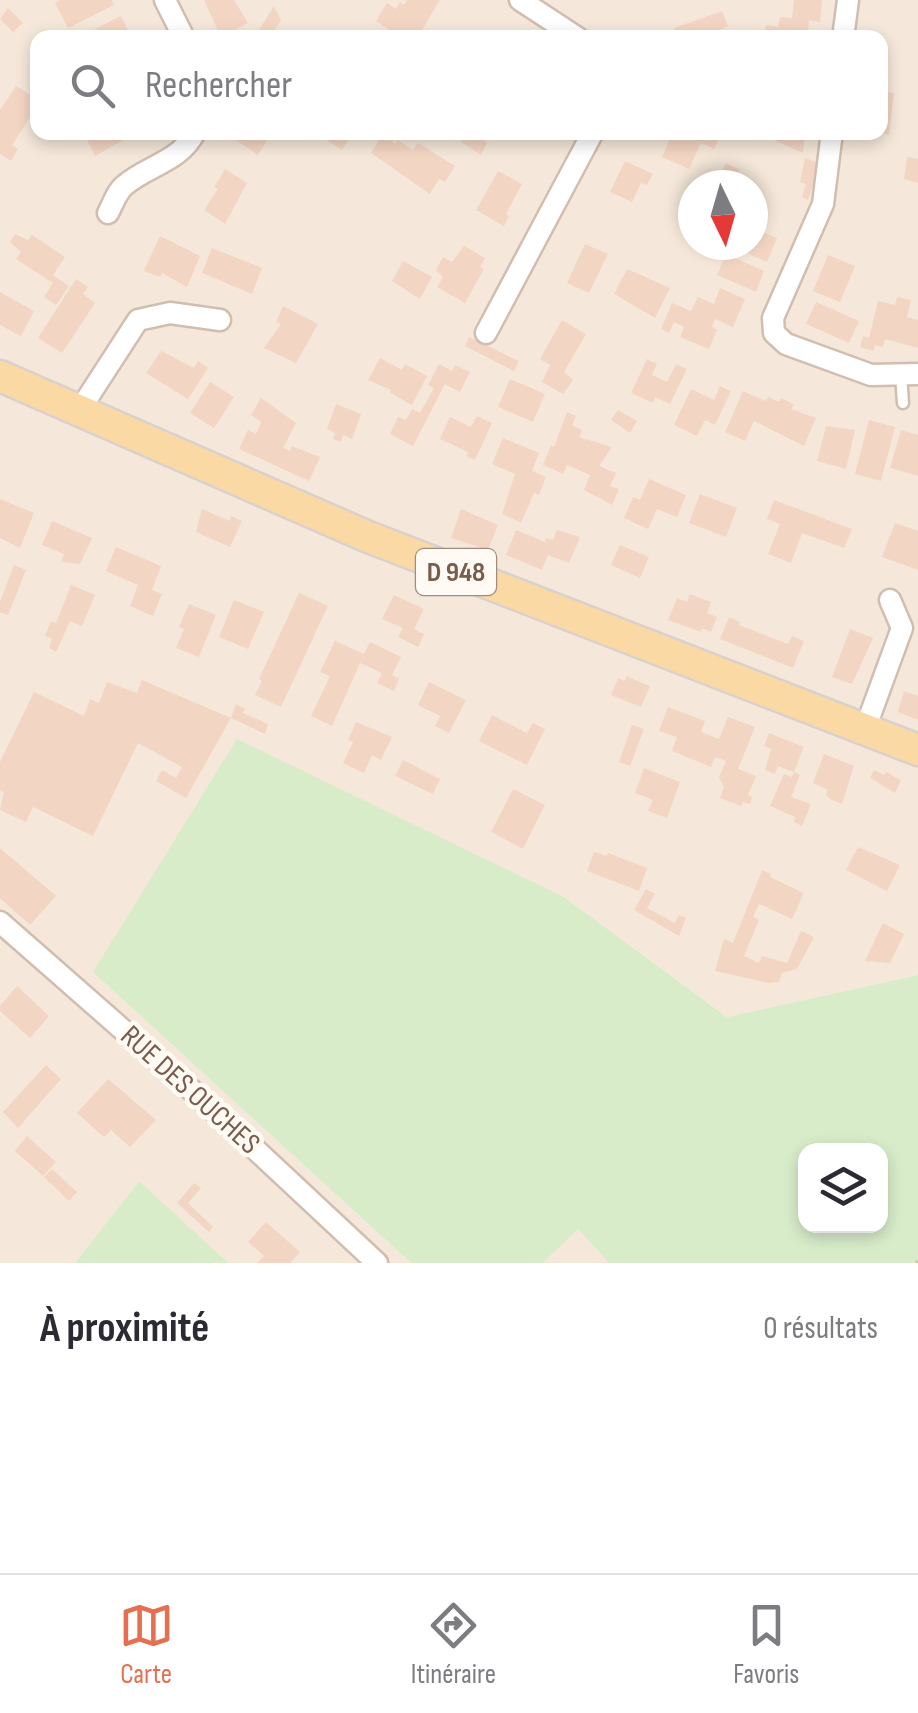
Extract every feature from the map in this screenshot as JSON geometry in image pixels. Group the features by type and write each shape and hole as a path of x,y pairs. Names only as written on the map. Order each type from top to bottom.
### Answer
{"main road":[{"name":"D 948","path":"0,376 366,536 918,750"}],"street":[{"path":"165,0 180,30"},
{"path":"520,0 566,30"},
{"path":"845,30 848,0"},
{"path":"108,212 123,186 168,161 191,140"},
{"path":"486,333 589,140"},
{"path":"831,140 822,204 773,318 774,333 786,344 871,376 909,374"},
{"path":"79,411 138,320 170,313 220,320"},
{"path":"865,730 902,628 890,600"},
{"name":"RUE DES OUCHES","path":"0,922 196,1094 377,1263"}],"lane":[{"path":"903,403 909,374"}],"shaded area":[{"path":"0,0 918,0 918,975 727,1017 564,897 94,972 411,1263 222,1263 139,1181 75,1263 0,1263"},
{"path":"578,1229 609,1263 543,1263"}],"green space":[{"path":"237,739 564,897 727,1017 918,975 918,1263 609,1263 578,1229 543,1263 411,1263 93,972"},
{"path":"139,1181 228,1263 75,1263"}],"building":[{"path":"112,0 114,5 68,28 55,3"},
{"path":"204,0 234,0 248,23 234,30 218,30"},
{"path":"407,0 440,0 422,30 390,30 376,21 387,3 396,9 400,2 404,5"},
{"path":"794,0 822,0 820,22 809,20 808,30 765,30 766,25 778,27 780,17 792,18"},
{"path":"274,6 281,20 275,30 259,30"},
{"path":"8,8 23,23 13,32 0,19"},
{"path":"722,11 728,26 719,30 674,28"},
{"path":"121,16 128,30 95,30"},
{"path":"16,86 30,95 30,117 12,145 18,149 11,161 0,154 0,110"},
{"path":"888,92 894,93 888,135"},
{"path":"87,140 124,140 95,156"},
{"path":"236,140 267,140 258,155"},
{"path":"326,140 348,140 342,150"},
{"path":"379,140 393,140 395,144 397,140 413,150 418,143 455,166 445,182 439,179 430,194 371,153"},
{"path":"482,140 487,143 481,155 461,142"},
{"path":"669,140 718,140 714,149 701,143 689,169 662,157"},
{"path":"804,140 803,153 776,141"},
{"path":"907,157 918,159 918,183 904,179"},
{"path":"805,158 820,163 808,200 802,197 806,184 800,182"},
{"path":"625,161 653,174 647,185 641,183 632,202 610,192"},
{"path":"225,169 247,183 225,224 204,210"},
{"path":"498,171 522,184 504,226 476,210"},
{"path":"15,234 28,240 32,235 65,257 53,275 69,286 56,305 44,297 53,283 16,259 21,252 10,242"},
{"path":"768,234 777,238 768,260"},
{"path":"160,236 200,256 187,287 162,273 160,277 144,271"},
{"path":"585,244 608,254 589,293 567,283"},
{"path":"464,246 485,258 480,267 484,269 465,303 437,287 443,277 436,270 443,257 452,262"},
{"path":"212,248 262,268 252,294 202,273"},
{"path":"828,255 855,266 840,302 813,291"},
{"path":"723,260 739,260 764,271 756,292 717,275"},
{"path":"403,261 432,277 420,299 392,281"},
{"path":"627,269 670,288 655,318 614,294"},
{"path":"76,279 88,287 83,294 95,303 62,353 38,338"},
{"path":"720,288 745,299 733,327 715,319 712,327 717,330 709,349 680,337 684,327 674,322 669,333 661,329 672,303 691,311 698,297 714,304"},
{"path":"0,292 34,311 21,336 0,325"},
{"path":"897,297 911,300 907,317 918,320 918,348 885,339 883,347 875,345 873,351 860,347 863,336 869,338 878,301 895,305"},
{"path":"816,302 859,321 849,343 806,324"},
{"path":"283,306 318,324 296,363 264,348 281,324 276,322"},
{"path":"562,320 586,334 564,372 573,380 563,394 542,382 550,365 540,359"},
{"path":"469,337 519,361 514,371 465,346"},
{"path":"161,351 194,368 198,361 208,368 188,399 146,373"},
{"path":"380,358 402,370 405,364 427,376 412,405 368,380"},
{"path":"647,359 657,364 652,375 667,382 676,364 687,369 670,404 655,397 653,403 631,393"},
{"path":"439,364 452,371 455,365 470,372 460,392 445,384 413,446 390,434 398,417 406,420 412,409 420,413 434,388 428,385"},
{"path":"510,379 545,394 533,422 498,407"},
{"path":"210,382 234,397 214,428 190,413"},
{"path":"720,386 731,391 715,425 705,420 697,436 674,425 691,389 714,400"},
{"path":"743,391 766,401 768,397 779,402 781,398 794,404 791,409 816,418 804,446 754,421 745,441 725,432"},
{"path":"261,398 296,423 283,448 290,451 292,446 320,457 309,481 239,449 248,430 256,434 261,422 251,415"},
{"path":"336,404 361,414 352,439 343,435 341,442 333,439 335,433 327,429"},
{"path":"618,410 637,421 630,433 611,420"},
{"path":"567,412 576,416 572,425 582,430 579,437 612,447 599,466 616,473 610,486 619,489 612,505 584,490 590,475 567,465 563,474 543,465"},
{"path":"477,416 492,423 475,460 466,456 468,452 440,439 450,417 471,427"},
{"path":"869,420 895,427 881,481 855,474"},
{"path":"826,426 855,430 846,469 817,461"},
{"path":"901,430 918,435 918,476 890,468"},
{"path":"503,438 539,453 532,471 546,477 521,523 502,514 515,474 492,464"},
{"path":"649,479 686,495 677,517 657,509 648,529 624,518 633,497 640,500"},
{"path":"700,494 737,508 726,537 689,523"},
{"path":"0,499 34,513 20,548 0,538"},
{"path":"774,500 852,529 844,548 802,533 791,563 768,554 780,524 767,519"},
{"path":"202,509 230,521 231,516 242,521 230,547 196,532"},
{"path":"461,509 498,525 488,550 451,538"},
{"path":"52,521 92,538 80,564 61,562 64,554 42,545"},
{"path":"895,523 918,531 918,570 882,557"},
{"path":"516,530 545,542 546,538 553,540 557,530 580,537 569,563 548,555 542,570 506,555"},
{"path":"620,545 649,557 640,578 611,565"},
{"path":"116,547 161,566 152,590 162,594 153,616 130,606 138,585 106,571"},
{"path":"14,565 26,570 8,615 0,612 0,602"},
{"path":"71,585 95,595 82,626 70,621 56,652 49,648 52,639 45,636 51,621 56,623"},
{"path":"299,593 328,606 281,707 255,695"},
{"path":"690,594 711,602 707,613 717,617 711,632 668,620 677,598 687,602"},
{"path":"394,595 424,609 414,629 424,634 418,647 398,637 403,628 382,619"},
{"path":"234,600 264,612 248,649 219,637"},
{"path":"189,604 216,615 199,657 176,648 184,629 179,627"},
{"path":"729,617 739,625 788,644 792,636 804,641 793,668 720,639"},
{"path":"850,629 873,638 852,684 832,677"},
{"path":"335,641 364,654 370,642 401,657 392,675 399,679 394,691 377,683 382,673 360,663 332,726 311,716 330,676 320,672"},
{"path":"626,676 650,686 641,707 611,695 618,678 625,681"},
{"path":"142,680 231,718 186,798 156,781 162,770 176,778 182,767 138,743 93,836 33,807 26,822 0,810 4,792 0,791 0,762 34,692 84,716 90,699 99,703 107,682 137,693"},
{"path":"429,682 466,700 449,733 435,726 440,716 418,705"},
{"path":"904,691 918,696 918,720 898,712"},
{"path":"236,704 245,709 243,713 268,724 265,734 231,718"},
{"path":"668,707 705,721 701,732 719,739 728,717 755,727 738,769 756,776 748,795 752,797 750,804 743,802 741,806 720,798 724,787 719,777 726,761 715,757 711,767 672,751 677,737 659,731"},
{"path":"492,715 527,733 533,723 545,729 527,765 479,741"},
{"path":"356,722 392,737 381,760 372,755 364,773 343,763 353,742 348,740"},
{"path":"632,725 644,729 630,766 619,762"},
{"path":"769,733 804,747 794,772 778,766 775,774 765,770 771,749 764,746"},
{"path":"824,754 854,766 842,804 826,795 828,790 813,783"},
{"path":"403,760 440,779 433,794 395,776"},
{"path":"644,768 680,782 667,818 648,811 653,800 635,793"},
{"path":"874,770 901,780 895,793 870,778"},
{"path":"794,772 800,775 791,797 811,804 802,826 794,822 795,817 770,806 784,774 792,777"},
{"path":"513,789 545,805 523,849 491,832"},
{"path":"858,847 900,865 887,891 846,870"},
{"path":"0,848 56,896 30,925 0,898"},
{"path":"594,852 607,856 608,853 647,868 639,891 587,871"},
{"path":"762,870 804,893 792,919 759,904 753,917 759,920 744,956 759,963 762,956 787,963 801,931 814,937 797,969 782,973 779,982 715,971 724,939 733,943"},
{"path":"646,889 655,894 647,908 675,923 679,915 686,918 679,936 634,910"},
{"path":"883,923 904,934 890,963 865,961"},
{"path":"17,986 49,1016 30,1038 0,1011"},
{"path":"46,1065 61,1079 18,1128 3,1112"},
{"path":"108,1079 156,1120 130,1147 111,1130 104,1137 77,1113"},
{"path":"27,1136 56,1162 43,1176 15,1151"},
{"path":"52,1169 77,1192 69,1201 44,1177"},
{"path":"194,1183 201,1188 188,1203 213,1227 209,1232 177,1203"},
{"path":"266,1222 300,1252 290,1263 257,1263 264,1256 248,1242"}]}
